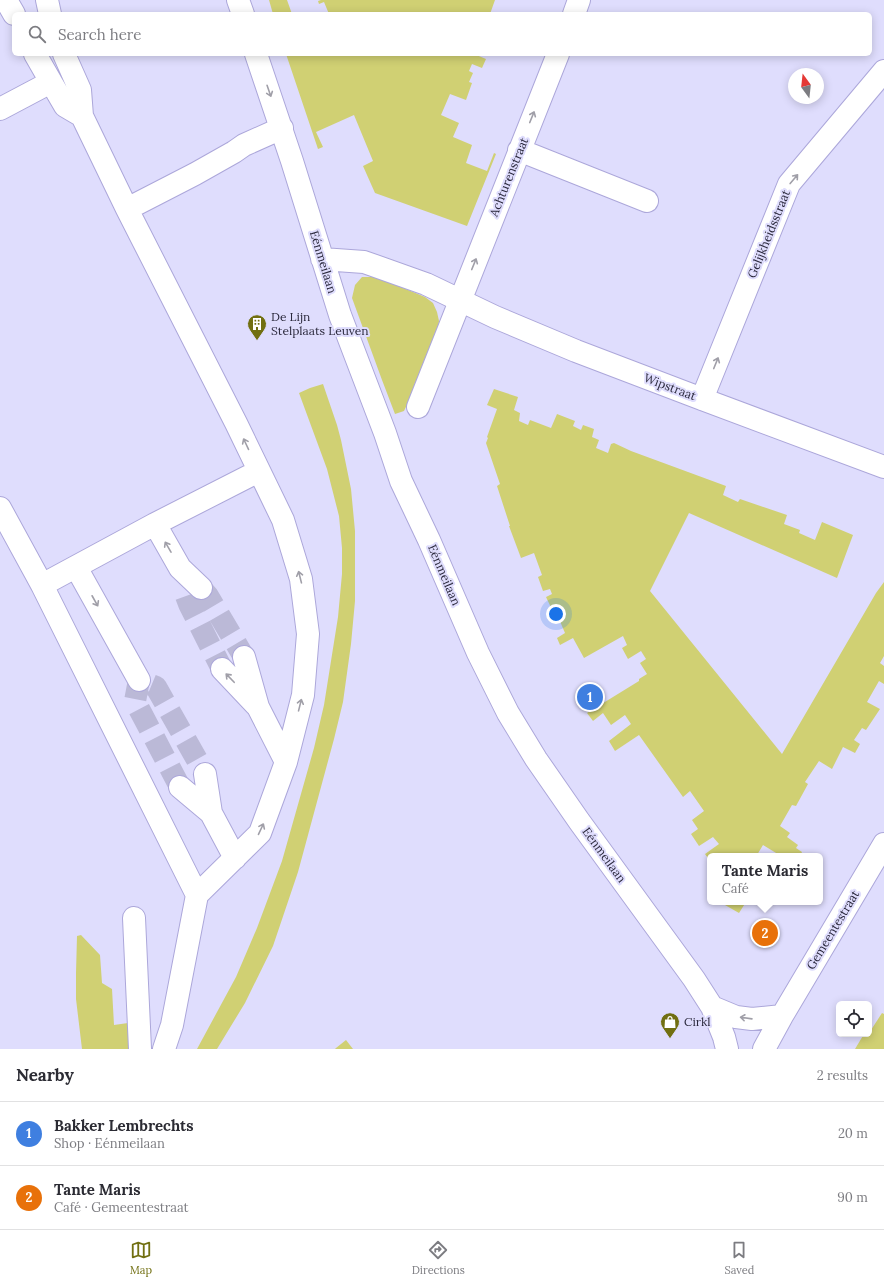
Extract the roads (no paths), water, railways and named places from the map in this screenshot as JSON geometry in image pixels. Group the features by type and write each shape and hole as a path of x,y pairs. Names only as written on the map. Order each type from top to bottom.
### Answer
{"street":[{"path":"6,0 13,12"},
{"path":"47,0 50,12"},
{"path":"238,0 242,12"},
{"path":"575,12 579,0"},
{"path":"36,56 65,106 82,116"},
{"path":"65,56 80,90 82,116 283,520 301,579 308,634 302,695 286,762 260,833 197,895 172,1025 164,1049"},
{"name":"Eénmeilaan","path":"257,56 284,136 340,315 385,433 401,481 432,546 478,653 508,713 536,759 579,821 694,979 712,1007 724,1037 727,1049"},
{"name":"Achturenstraat","path":"460,300 557,56"},
{"name":"Gelijkheidsstraat","path":"702,399 789,184 884,71"},
{"path":"0,109 51,82"},
{"path":"127,209 194,174 244,145 284,136"},
{"path":"519,150 647,201"},
{"name":"Wipstraat","path":"322,259 364,262 426,284 495,317 576,351 884,466"},
{"path":"418,407 460,300"},
{"path":"42,585 155,524 259,471"},
{"path":"0,508 42,585 197,895"},
{"path":"155,524 194,592"},
{"path":"76,567 139,680"},
{"path":"244,657 258,707 286,762"},
{"path":"222,669 258,707"},
{"path":"205,774 211,813 235,858"},
{"path":"180,787 211,813"},
{"name":"Gemeentestraat","path":"764,1049 884,844"},
{"path":"134,918 140,1049"},
{"path":"712,1007 736,1017 752,1019 782,1016"}],"tunnel":[{"path":"201,588 208,596 244,657"},
{"path":"186,596 222,669"},
{"path":"180,787 135,701 139,680 156,687 205,774"}],"place":[{"name":"De Lijn Stelplaats Leuven","path":"257,341"},
{"name":"Bakker Lembrechts","path":"590,697"},
{"name":"Tante Maris","path":"765,933"},
{"name":"Cirkl","path":"670,1039"}]}
